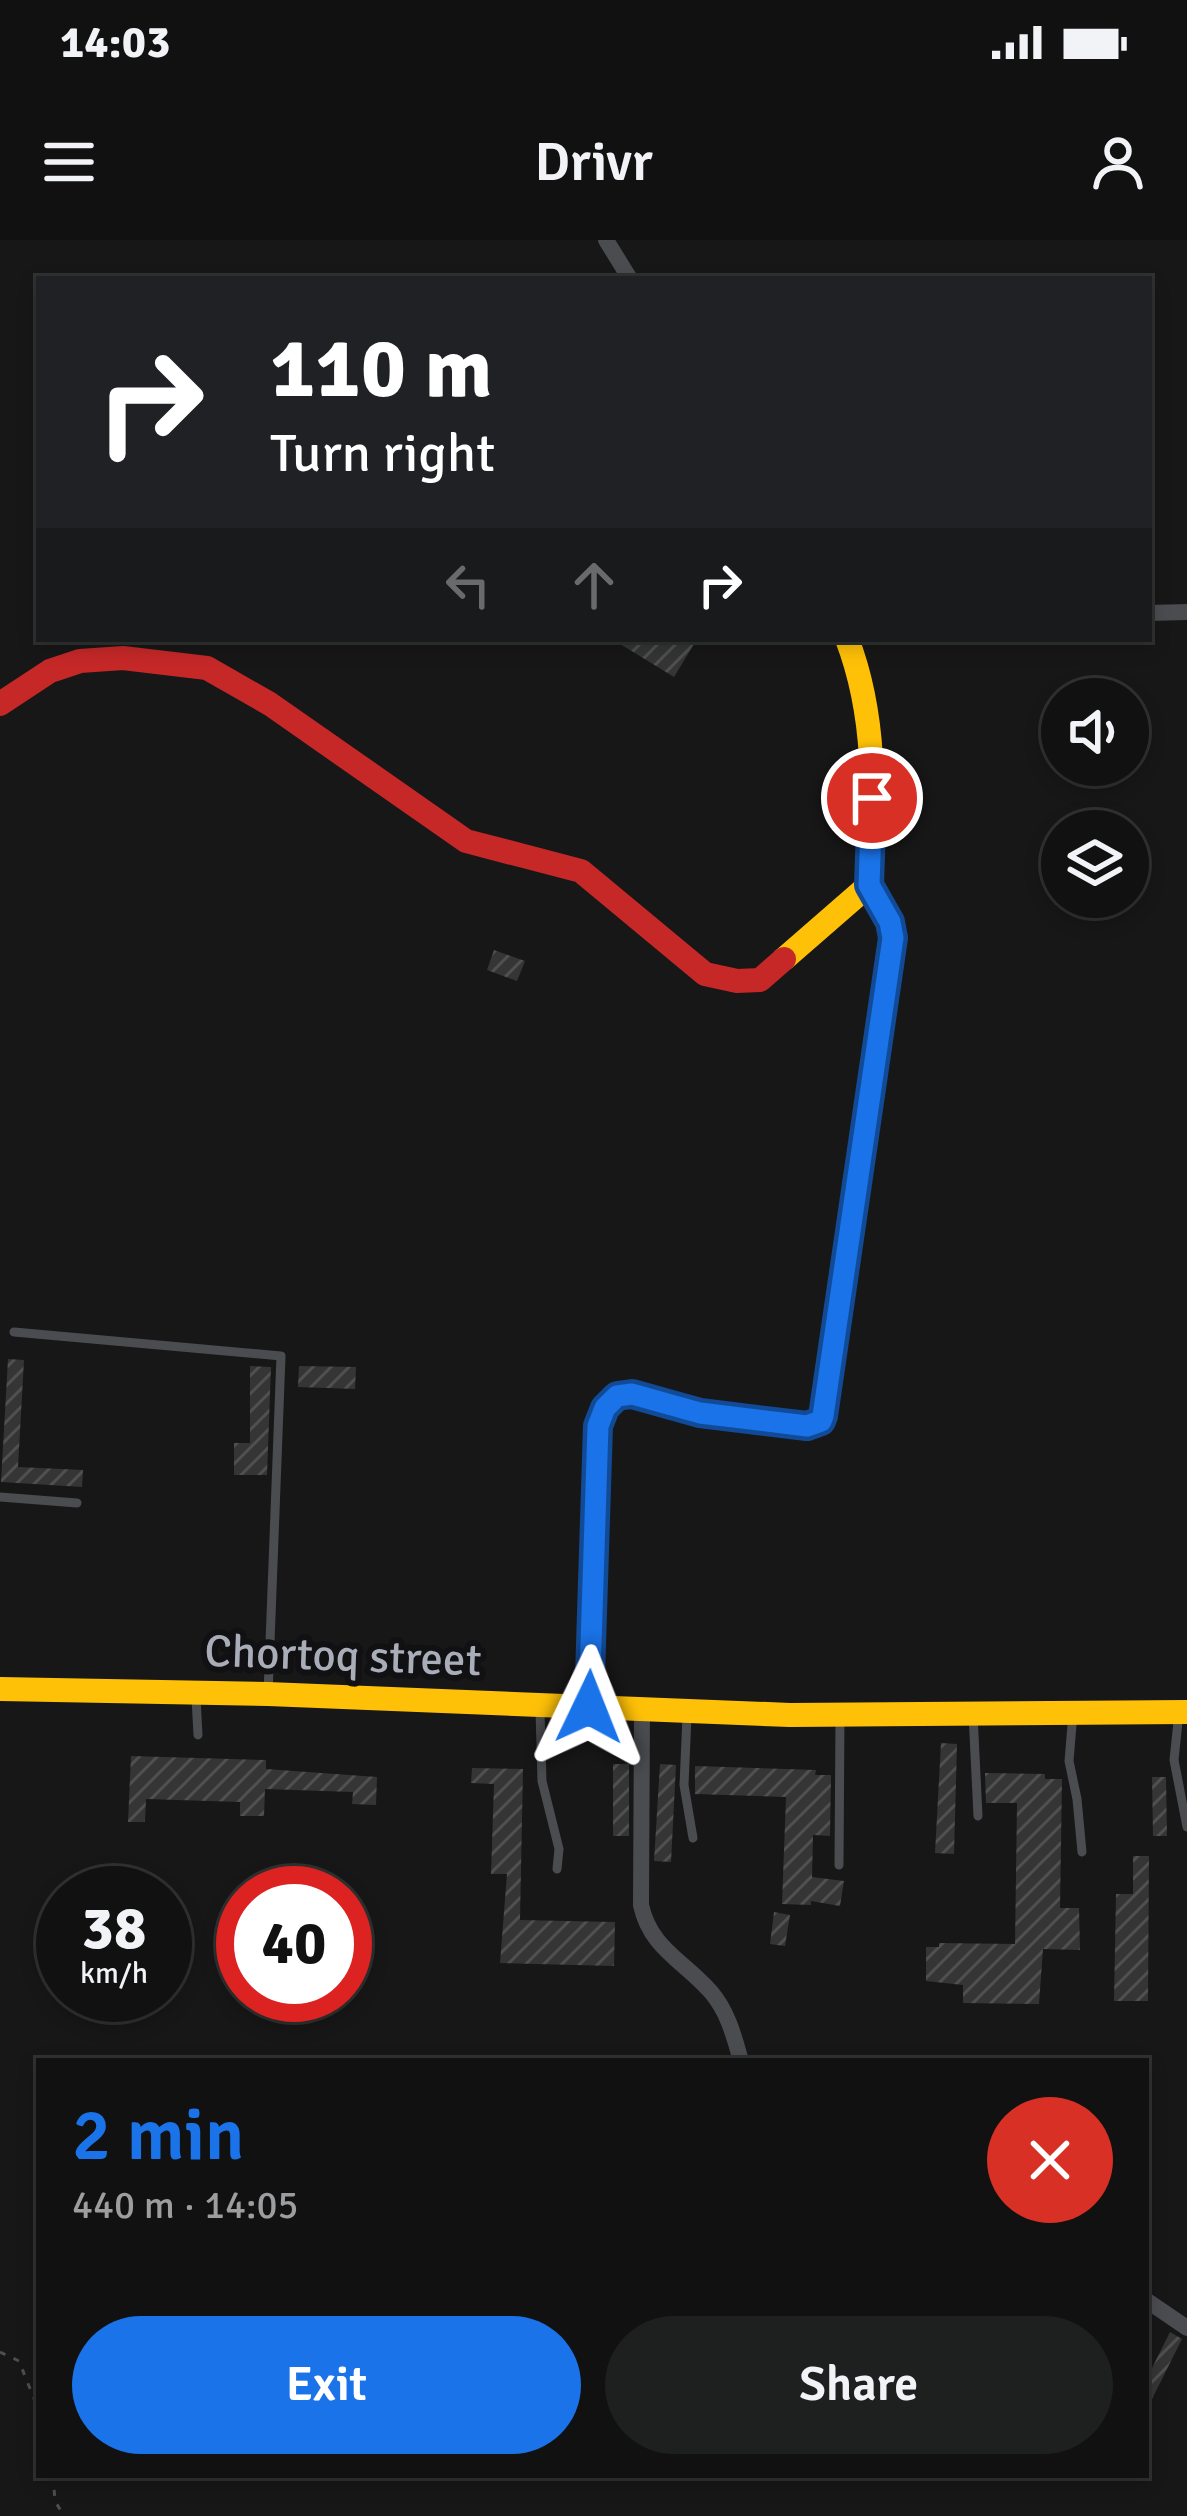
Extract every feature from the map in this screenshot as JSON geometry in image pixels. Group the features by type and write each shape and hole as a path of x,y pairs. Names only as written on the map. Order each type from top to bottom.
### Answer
{"street":[{"path":"606,240 628,276"},
{"path":"1152,613 1187,612"},
{"path":"589,1707 598,1426 605,1408 617,1396 632,1394 700,1413 807,1426 823,1416 893,938 890,922 869,885 871,712 864,677 848,642"},
{"path":"0,704 50,671 80,661 123,658 207,668 270,704 439,825 488,849 581,871 705,974 737,981 760,980 776,970 869,885"},
{"name":"Chortoq street","path":"0,1689 840,1715 1183,1712"},
{"path":"642,1709 641,1905 646,1928 662,1950 713,1994 728,2017 740,2058"},
{"path":"1149,2302 1187,2328"}],"lane":[{"path":"14,1332 281,1356 268,1694"},
{"path":"0,1497 77,1504"},
{"path":"196,1692 198,1736"},
{"path":"540,1705 542,1781 559,1849 556,1869"},
{"path":"688,1711 684,1785 693,1838"},
{"path":"1183,1712 1174,1760 1187,1827"},
{"path":"1073,1713 1069,1761 1082,1852"},
{"path":"973,1714 978,1816"},
{"path":"839,1865 840,1715"}],"path":[{"path":"0,2352 19,2361 36,2404"},
{"path":"53,2478 55,2501 64,2516"}],"building":[{"path":"617,642 695,642 674,677"},
{"path":"494,950 525,961 517,981 487,970"},
{"path":"8,1359 24,1360 18,1467 83,1470 82,1487 1,1482"},
{"path":"250,1366 271,1367 267,1475 234,1475 234,1443 250,1443"},
{"path":"299,1366 356,1367 355,1389 298,1387"},
{"path":"941,1743 957,1744 954,1854 935,1853"},
{"path":"131,1756 266,1760 266,1769 377,1777 376,1805 352,1804 353,1792 265,1789 264,1816 240,1816 240,1802 146,1799 145,1822 128,1822"},
{"path":"613,1764 629,1764 629,1836 613,1836"},
{"path":"660,1764 676,1765 671,1862 654,1861"},
{"path":"695,1766 816,1770 815,1775 831,1775 830,1836 813,1835 812,1877 844,1881 840,1906 811,1901 811,1905 782,1904 786,1797 695,1794"},
{"path":"472,1768 523,1769 520,1920 615,1922 614,1966 500,1963 507,1874 491,1874 494,1784 471,1783"},
{"path":"985,1773 1045,1774 1045,1779 1062,1779 1060,1908 1079,1908 1080,1950 1043,1949 1039,2004 963,2003 963,1985 926,1981 926,1947 1015,1944 1017,1803 986,1803"},
{"path":"1152,1777 1166,1777 1167,1836 1153,1836"},
{"path":"1133,1856 1149,1856 1148,2001 1114,2001 1116,1894 1133,1894"},
{"path":"774,1912 790,1915 785,1946 770,1944"},
{"path":"1170,2332 1182,2339 1149,2405 1149,2374"}],"traffic: fast":[{"path":"832,1355 893,938 869,885"}],"traffic: slow":[{"path":"784,959 869,885 869,730 848,642"},
{"path":"589,1707 598,1426 605,1408 617,1396 632,1394 700,1413 815,1425 823,1416 832,1355"},
{"path":"0,1689 268,1694 790,1715 1187,1712"}],"traffic: jam":[{"path":"0,704 50,671 80,661 123,658 207,668 270,704 466,841 581,871 705,974 760,980 784,959"}],"route":[{"path":"589,1707 598,1426 605,1408 617,1396 632,1394 700,1413 807,1426 823,1416 893,938 890,922 869,885 872,798"}]}
